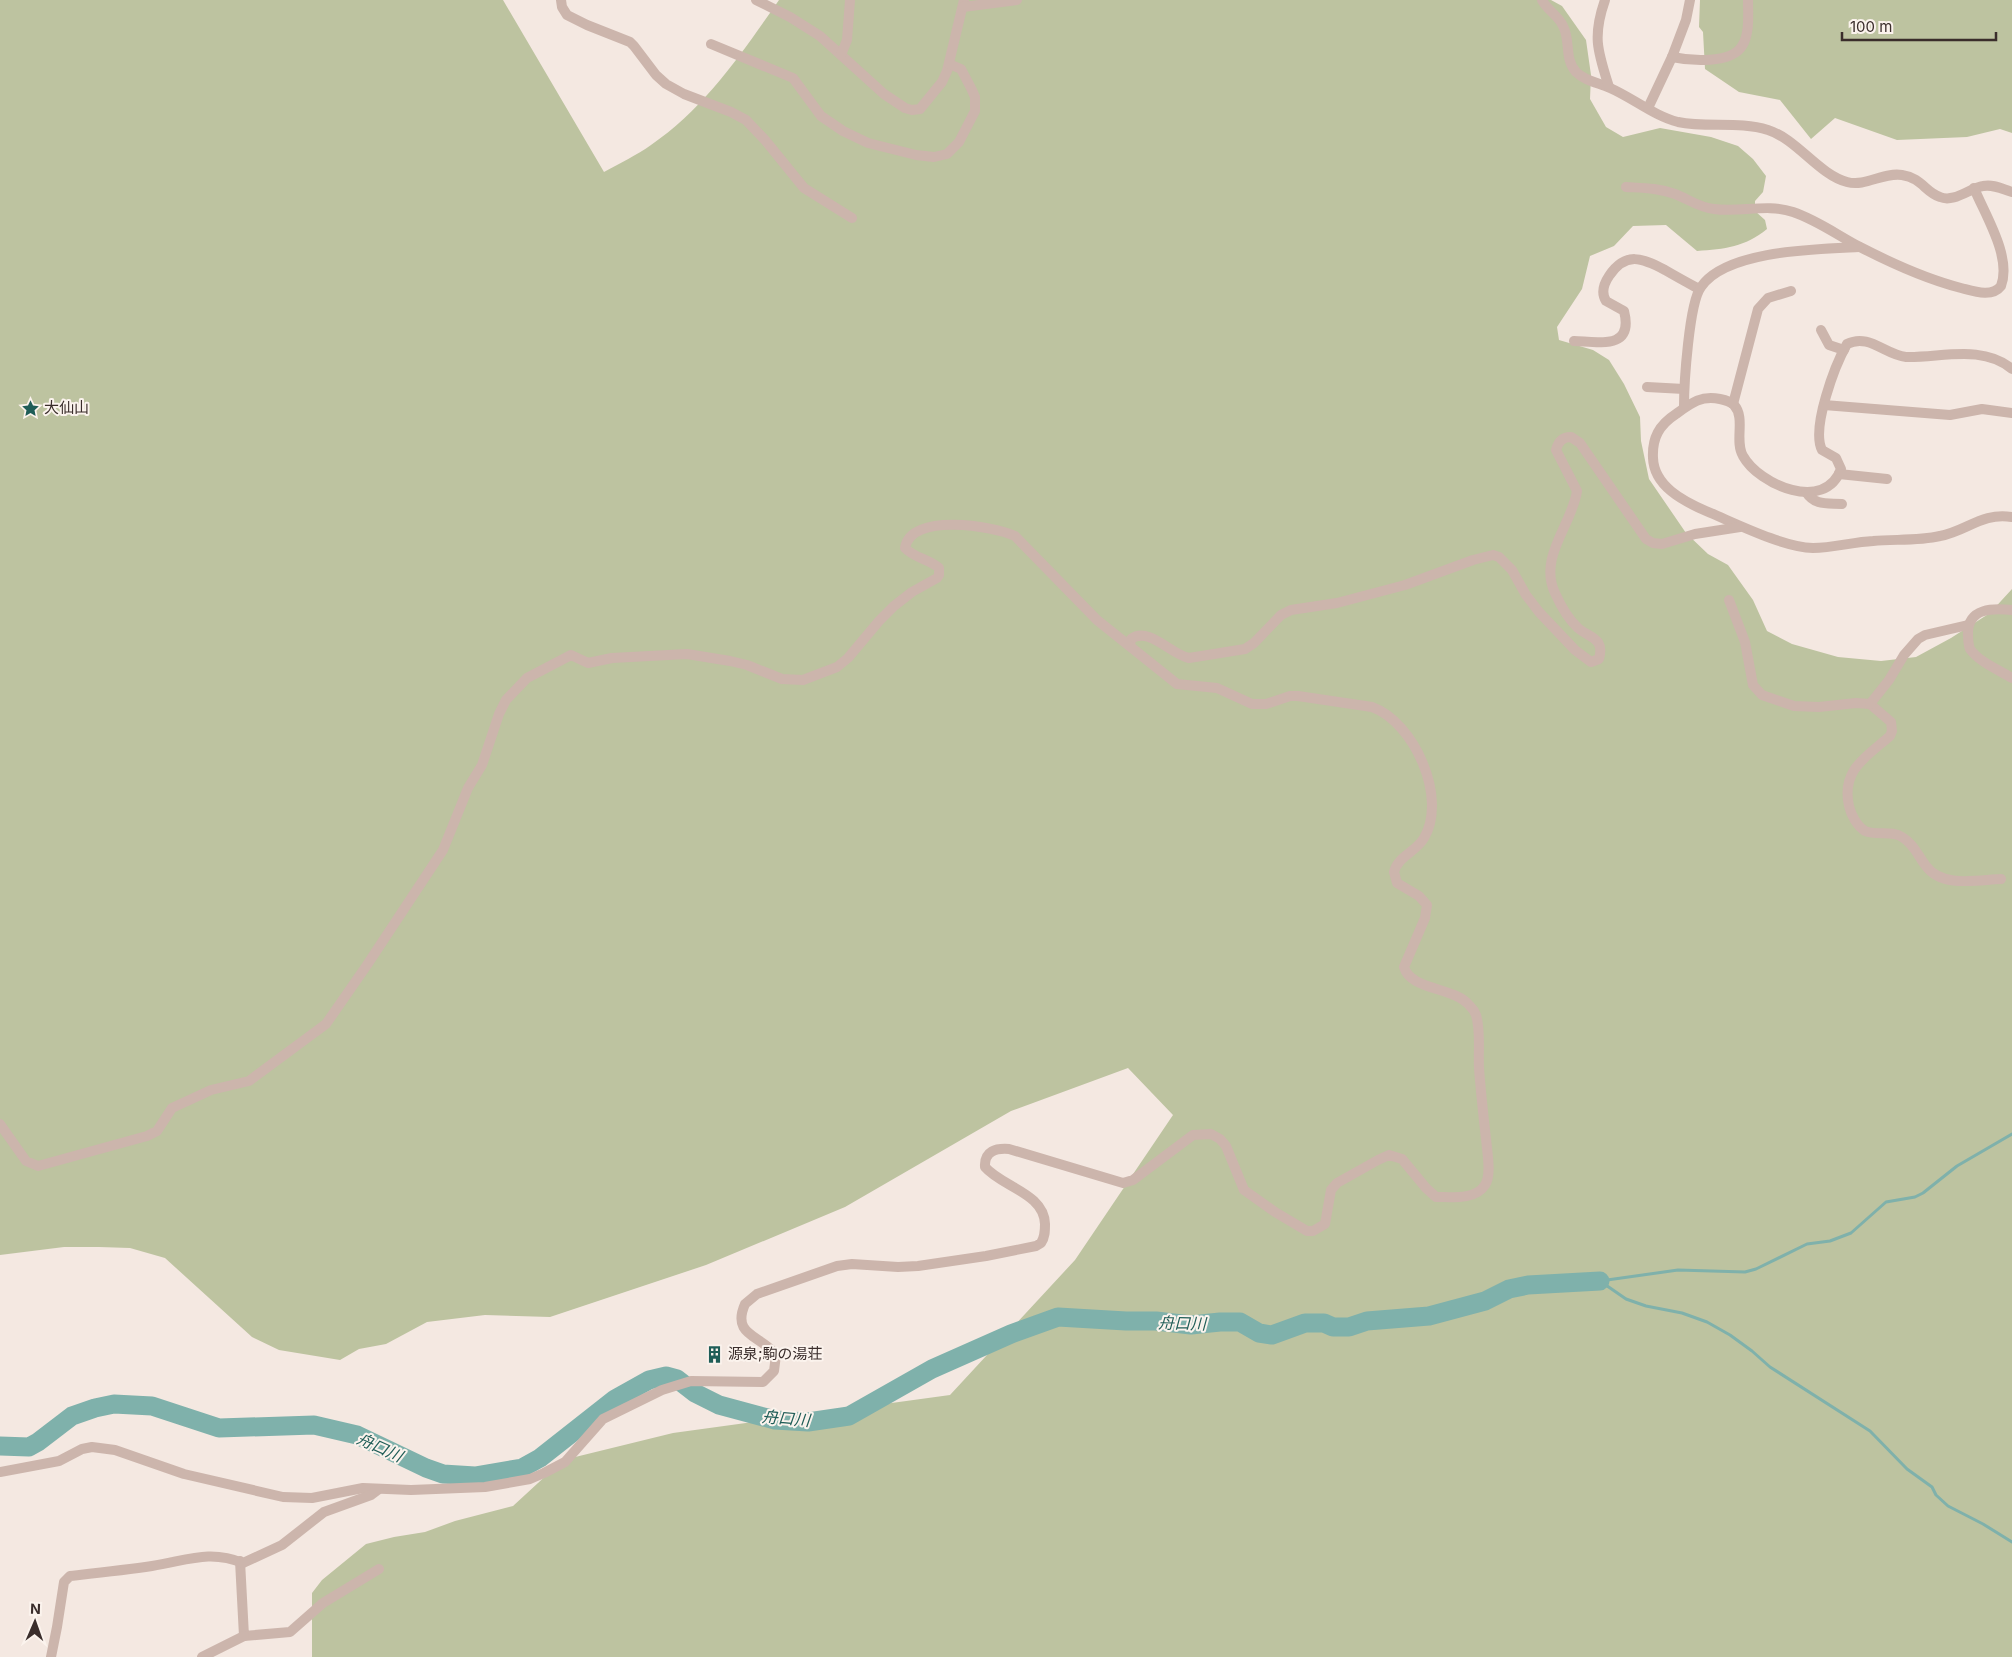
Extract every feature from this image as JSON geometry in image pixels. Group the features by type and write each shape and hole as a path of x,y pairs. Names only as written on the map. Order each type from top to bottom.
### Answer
{"street":[{"path":"561,0 562,7 567,15 634,46 656,75 666,84 684,94 731,112 746,120 804,188 852,218"},
{"path":"756,0 805,26 831,45 884,94 905,108 912,110 920,109 942,82 949,64 963,4 1017,0"},
{"path":"841,55 847,40 850,0"},
{"path":"1542,0 1564,26 1568,58 1578,74 1587,80 1609,87 1670,119 1679,122 1768,130 1784,137 1811,159 1847,182 1874,180 1884,175 1894,174 1904,175 1921,182 1940,198 1953,198 1974,188 1994,185 2012,192"},
{"path":"1605,0 1596,30 1599,54 1609,87"},
{"path":"1648,108 1672,58 1686,20 1690,0"},
{"path":"1672,58 1687,60 1717,59 1736,53 1742,47 1747,32 1748,0"},
{"path":"711,44 793,78 822,116 843,131 868,143 916,155 934,157 947,154 959,142 975,110 975,97 961,69 949,64"},
{"path":"1626,187 1656,188 1712,209 1768,207 1791,211 1836,232 1859,247 1921,277 1965,290 1988,293 1995,291 2000,286 2006,272 2009,256 1974,188"},
{"path":"1684,407 1684,389 1694,306 1699,289 1713,275 1745,260 1794,251 1859,247"},
{"path":"1574,341 1616,342 1622,337 1626,321 1624,312 1606,301 1602,292 1609,276 1617,266 1626,260 1642,259 1699,289"},
{"path":"1733,404 1758,309 1768,298 1791,291"},
{"path":"1822,330 1829,345 1844,350"},
{"path":"2012,369 1997,359 1985,355 1970,354 1920,358 1896,356 1867,341 1861,340 1847,344 1821,416 1820,445 1822,450 1836,458 1841,469 1836,481 1828,487 1813,492 1784,486 1752,468 1740,451 1738,444 1739,418 1733,404 1728,401 1703,398 1684,407 1662,424 1657,433 1653,450 1656,474 1674,493 1690,504 1740,527 1791,544 1814,548 1871,541 1922,539 1953,533 1977,520 1992,516 2012,517"},
{"path":"1648,387 1684,389"},
{"path":"1824,405 1950,415 1982,409 2012,413"},
{"path":"1130,645 1131,639 1140,635 1154,639 1180,656 1189,658 1245,649 1254,643 1280,615 1291,610 1337,603 1406,585 1473,560 1493,555 1499,557 1512,570 1526,595 1539,612 1575,650 1591,662 1595,662 1599,659 1601,652 1598,642 1574,623 1558,600 1552,586 1550,570 1552,558 1574,505 1577,491 1556,450 1561,440 1566,437 1571,437 1580,444 1646,539 1653,543 1662,544 1695,534 1740,527"},
{"path":"1839,474 1887,479"},
{"path":"1806,492 1811,500 1820,503 1842,504"},
{"path":"0,1124 26,1161 38,1166 147,1136 157,1131 172,1108 211,1090 249,1081 322,1028 367,965 443,850 468,788 482,765 499,714 506,700 527,678 566,656 574,656 588,663 612,658 688,654 747,665 782,680 803,680 832,670 848,658 879,620 894,606 912,592 937,578 940,574 939,568 933,563 913,555 905,548 909,539 918,532 940,524 981,527 1015,536 1098,620 1177,684 1217,688 1252,704 1266,704 1290,696 1298,696 1372,707 1383,710 1390,716 1408,738 1426,769 1432,794 1431,817 1424,838 1400,861 1394,872 1397,883 1418,896 1427,905 1425,918 1404,967 1406,973 1417,982 1458,995 1471,1006 1476,1014 1487,1153 1487,1183 1483,1189 1471,1195 1436,1197 1402,1159 1389,1155 1337,1184 1331,1190 1325,1224 1313,1231 1307,1231 1275,1212 1244,1190 1226,1146 1220,1139 1211,1134 1193,1135 1133,1180 1123,1183 1010,1149 994,1149 985,1159 985,1167 1000,1180 1032,1200 1043,1213 1045,1220 1044,1235 1041,1243 1036,1246 986,1256 918,1266 898,1267 852,1264 837,1266 758,1294 745,1304 741,1323 751,1336 772,1349 776,1355 774,1371 763,1382 691,1382 662,1390 603,1419 565,1462 530,1479 484,1487 445,1490 363,1488 312,1498 283,1497 184,1474 115,1450 92,1447 82,1449 59,1462 0,1472"},
{"path":"1728,600 1745,642 1754,685 1762,695 1794,706 1819,708 1856,703 1870,704 1891,722 1892,731 1890,736 1856,767 1848,780 1848,805 1858,825 1872,833 1897,834 1903,837 1914,848 1929,870 1943,880 2001,879"},
{"path":"2012,610 1988,609 1975,616 1968,625 1968,639 1971,650 1985,662 2012,678"},
{"path":"1870,704 1889,680 1904,655 1918,639 1925,635 1968,625"},
{"path":"50,1657 64,1582 70,1576 153,1566 209,1555 229,1557 244,1563 282,1545 324,1512 371,1495 379,1489"},
{"path":"240,1561 244,1636"},
{"path":"202,1657 244,1636 290,1632 323,1602 379,1569"}],"green space":[{"path":"0,0 503,0 604,172 651,145 689,114 751,40 779,0 1551,0 1562,6 1586,40 1591,75 1590,99 1606,127 1623,137 1660,128 1711,137 1738,146 1753,159 1766,176 1763,192 1755,201 1755,211 1765,220 1767,229 1751,240 1734,246 1697,251 1666,225 1633,226 1614,246 1590,256 1582,289 1557,327 1559,340 1593,350 1609,360 1624,384 1640,417 1641,441 1649,479 1686,533 1708,554 1728,565 1753,600 1767,631 1792,644 1838,657 1881,661 1916,657 1951,638 1990,613 2012,589 2012,1657 312,1657 312,1593 322,1580 366,1544 425,1532 455,1521 513,1506 563,1460 673,1433 950,1395 1075,1260 1173,1115 1128,1068 1011,1111 845,1207 706,1265 550,1317 485,1315 427,1322 386,1344 359,1349 340,1360 279,1350 252,1337 165,1258 130,1248 99,1247 64,1247 0,1255"},
{"path":"1700,0 2012,0 2012,133 2000,129 1967,137 1897,140 1835,118 1811,139 1780,100 1739,92 1705,69 1703,32 1699,27"}],"waterway":[{"path":"1600,1281 1678,1270 1745,1272 1756,1269 1807,1244 1830,1241 1851,1233 1886,1202 1915,1197 1923,1193 1957,1166 2012,1134"},
{"path":"1600,1281 1626,1299 1646,1306 1682,1313 1707,1322 1730,1335 1770,1367 1870,1431 1907,1469 1932,1487 1936,1495 1948,1506 2012,1542"},
{"name":"舟口川","path":"0,1446 29,1447 72,1416 95,1408 114,1404 152,1406 219,1428 314,1425 357,1435 426,1468 443,1474 475,1476 522,1468 540,1458 615,1399 649,1380 666,1376 677,1379 695,1393 719,1405 775,1420 808,1422 849,1416 932,1369 1011,1334 1058,1317 1156,1321 1191,1325 1240,1322 1259,1333 1272,1335 1305,1323 1324,1323 1333,1327 1349,1327 1367,1321 1429,1316 1485,1301 1509,1289 1528,1285 1600,1281"}],"place":[{"name":"大仙山","path":"30,408"},
{"name":"源泉;駒の湯荘","path":"714,1354"}]}
